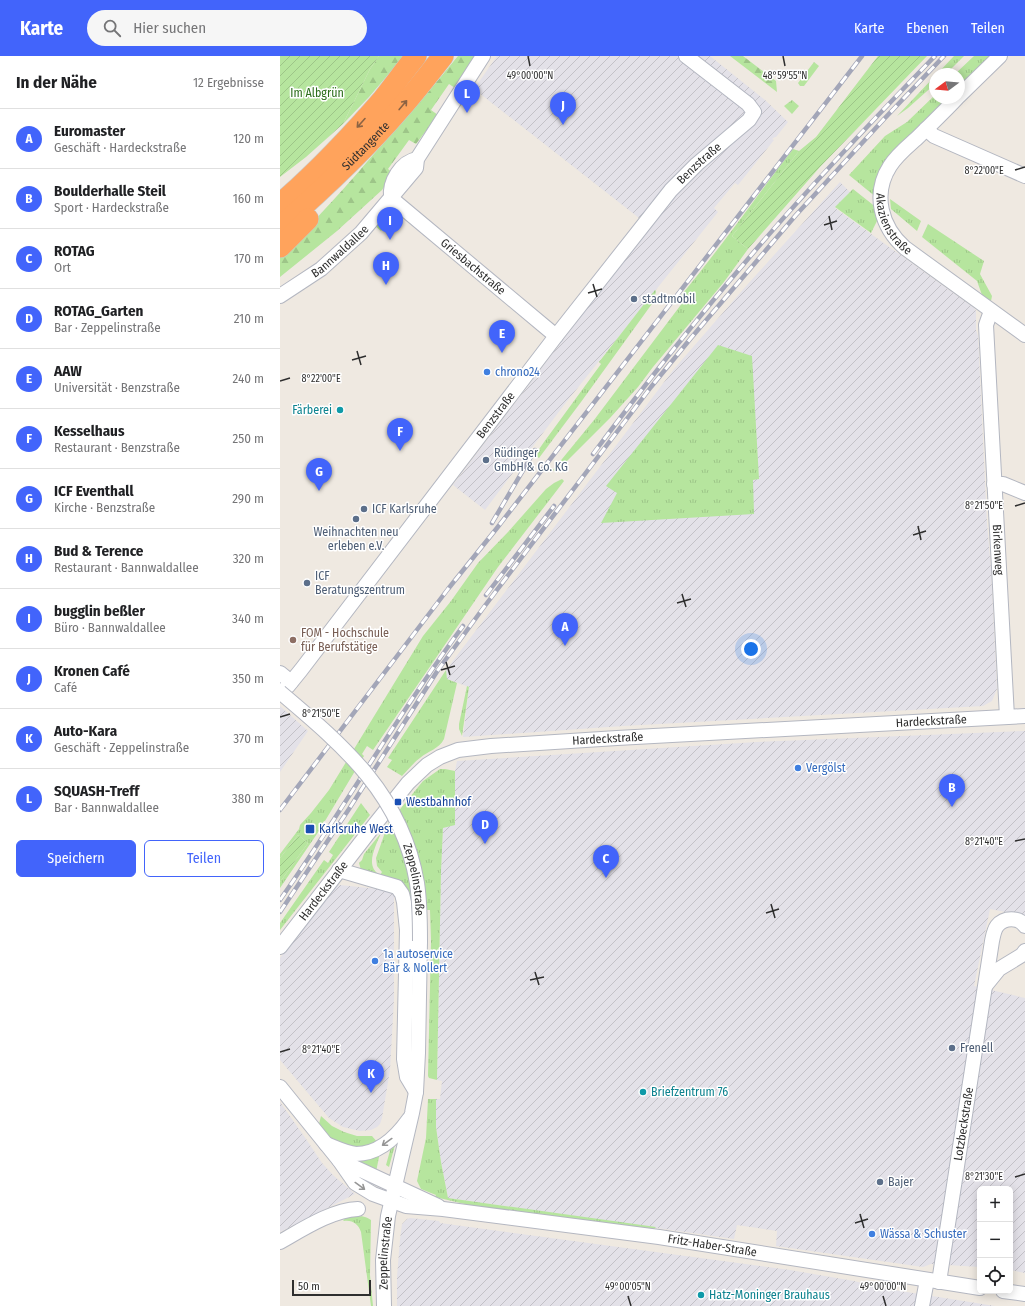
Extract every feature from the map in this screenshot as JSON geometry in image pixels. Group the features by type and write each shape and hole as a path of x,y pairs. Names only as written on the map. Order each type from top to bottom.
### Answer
{"highway":[{"name":"Südtangente","path":"280,204 313,173 384,98 416,56"},
{"name":"Südtangente","path":"280,227 331,182 400,109 443,56"},
{"path":"280,247 314,213 338,186 348,164"},
{"path":"280,186 295,175 313,173"}],"street":[{"path":"391,198 390,191 392,183 397,175 409,160 417,159 483,56"},
{"name":"Benzstraße","path":"280,693 291,682 556,336 671,190 697,164 749,120 754,112 748,104 686,56"},
{"name":"Akazienstraße","path":"965,90 1000,56"},
{"name":"Akazienstraße","path":"951,104 900,154 886,174 882,192 882,211 884,219 893,236 905,248 1025,335"},
{"path":"926,129 934,136 1025,176"},
{"name":"Griesbachstraße","path":"391,198 556,336"},
{"name":"Bannwaldallee","path":"280,296 321,269 349,245 391,198"},
{"name":"Birkenweg","path":"991,311 986,325 1007,717"},
{"path":"994,484 1003,484 1025,493"},
{"path":"280,673 291,682"},
{"name":"Zeppelinstraße","path":"280,693 327,733 362,767 382,794 400,828 412,859 419,900 419,996 416,1092 385,1233 382,1283 384,1306"},
{"name":"Hardeckstraße","path":"280,947 390,804 413,778 433,761 458,750 491,746 625,737 1025,716"},
{"name":"Zeppelinstraße","path":"339,870 397,888 402,894 407,930 404,1059 405,1073 416,1092"},
{"name":"Lotzbeckstraße","path":"922,1306 933,1281 992,941 998,924 1006,920 1018,920 1025,926"},
{"name":"Lotzbeckstraße","path":"984,989 999,968 1025,951"},
{"path":"280,1087 339,1160 355,1183 364,1190 391,1201"},
{"path":"324,1143 346,1152 356,1154 372,1150 387,1144 398,1133 412,1113"},
{"path":"339,1160 395,1186"},
{"name":"Fritz-Haber-Straße","path":"395,1186 443,1209"},
{"name":"Fritz-Haber-Straße","path":"391,1201 406,1206 443,1209 659,1237 977,1288"},
{"path":"280,1242 334,1214 347,1209 358,1209"},
{"path":"1013,1292 1025,1294"}],"shaded area":[{"path":"497,56 710,56 765,100 788,122 776,137 772,139 774,140 738,185 735,183 714,208 718,212 564,405 485,510 453,485 622,262 612,253 639,218 474,89"},
{"path":"840,182 850,192 835,208 974,308 976,311 997,689 992,701 983,706 623,726 463,737 469,687 447,679 446,670 674,369"},
{"path":"280,706 308,731 280,772"},
{"path":"1025,731 1025,916 990,909 974,986 1025,998 1025,1273 1013,1271 1013,1186 977,1186 977,1267 931,1264 923,1267 776,1246 777,1231 737,1225 734,1239 448,1198 436,1127 436,1099 440,1099 442,1081 437,1080 443,828 455,824 455,771 457,761 757,742"},
{"path":"340,885 388,890 394,896 394,999 390,1070 382,1118 380,1124 371,1130 360,1131 343,1127 329,1118 280,1060 280,958 333,887"},
{"path":"280,1102 322,1163 334,1176 355,1194 280,1232"},
{"name":"Hatz-Moninger Brauhaus","path":"410,1218 790,1270 854,1281 888,1289 995,1306 397,1306 397,1277 402,1224"}],"green space":[{"name":"Im Albgrün","path":"280,56 379,56 370,69 343,124 306,157 280,177"},
{"path":"379,56 404,56 369,97 343,124 370,69"},
{"path":"458,56 475,56 455,88 449,84 431,110 438,115 416,144 409,140 388,169 393,173 382,190 337,231 280,277 280,254 306,229 344,188 420,102"},
{"path":"730,56 743,56 776,81 777,92"},
{"path":"878,56 927,56 820,167 748,249 732,236 799,151 816,137"},
{"path":"954,56 964,56 952,68 943,68"},
{"path":"974,56 993,56 965,84 965,68 961,68"},
{"path":"814,62 819,66 804,86 800,86 798,83"},
{"path":"929,82 929,89 897,116"},
{"path":"792,100 799,106 792,114 784,106"},
{"path":"929,101 929,104 945,104 924,124 877,198 849,175 885,136 907,122"},
{"path":"793,149 799,151 732,236 748,249 724,282 638,387 610,418 556,472 553,470 594,420 683,302 679,298"},
{"path":"853,189 877,208 879,217 871,233 835,207"},
{"path":"890,199 921,221 917,231 891,209"},
{"path":"392,214 394,215 381,231 375,226 381,220"},
{"path":"928,224 984,261 980,274 992,296 991,301 982,295 977,281 922,237"},
{"path":"655,290 654,301 539,458 535,455 601,364 599,362"},
{"path":"718,345 752,356 759,479 753,480 754,514 601,523 617,493 606,486"},
{"path":"562,479 564,481 498,567 373,750 367,746 362,754 364,756 320,827 321,828 280,888 280,882 308,843 298,835 280,858 280,854 299,829 300,825 329,790 423,636 451,601 478,563 546,489"},
{"path":"446,670 447,679 457,683 444,739 436,748 417,760 402,776 387,767 392,760 388,758"},
{"path":"467,686 469,687 462,736 459,729 459,724"},
{"path":"440,769 455,771 455,825 443,828 437,1080 429,1078 428,1076 431,941 430,910 410,910 410,902 361,870 359,863 364,854 381,833 374,850 372,861 375,871 380,875 382,872 377,866 376,858 388,824 423,781"},
{"path":"361,803 370,815 280,930 280,923 324,860 328,863 333,855 329,852"},
{"path":"298,835 308,843 280,882 280,858"},
{"path":"428,1099 436,1099 436,1127 448,1198 656,1227 652,1231 486,1209 435,1197 436,1195 421,1189 417,1181 426,1138"},
{"path":"321,1116 332,1126 344,1132 357,1136 372,1136 378,1143 359,1148 336,1142 319,1124"},
{"path":"394,1144 389,1167 386,1165 391,1147"},
{"path":"380,1152 376,1172 356,1161"},
{"path":"350,1216 364,1217 371,1220 370,1275 373,1306 371,1306 361,1232 355,1223 343,1220"}],"railway":[{"path":"280,810 448,589 497,528 862,56"},
{"path":"593,454 688,331 770,233 840,156 935,56"},
{"path":"280,912 349,809 438,670 651,387 796,215 944,56"},
{"path":"492,523 535,450"},
{"path":"486,595 554,506"},
{"path":"280,900 416,693 463,626"}],"place":[{"name":"SQUASH-Treff","path":"467,113"},
{"name":"Kronen Café","path":"563,125"},
{"name":"bugglin beßler","path":"390,240"},
{"name":"Bud & Terence","path":"386,285"},
{"name":"stadtmobil","path":"634,299"},
{"name":"AAW","path":"502,353"},
{"name":"chrono24","path":"487,372"},
{"name":"Färberei","path":"340,410"},
{"name":"Kesselhaus","path":"400,451"},
{"name":"Rüdinger GmbH & Co. KG","path":"486,460"},
{"name":"ICF Eventhall","path":"319,491"},
{"name":"ICF Karlsruhe","path":"364,509"},
{"name":"Weihnachten neu erleben e.V.","path":"356,519"},
{"name":"ICF Beratungszentrum","path":"307,583"},
{"name":"FOM - Hochschule für Berufstätige","path":"293,640"},
{"name":"Euromaster","path":"565,646"},
{"name":"Vergölst","path":"798,768"},
{"name":"Westbahnhof","path":"398,802"},
{"name":"Boulderhalle Steil","path":"952,807"},
{"name":"Karlsruhe West","path":"310,829"},
{"name":"ROTAG_Garten","path":"485,844"},
{"name":"ROTAG","path":"606,878"},
{"name":"1a autoservice Bär & Nollert","path":"375,961"},
{"name":"Frenell","path":"952,1048"},
{"name":"Briefzentrum 76","path":"643,1092"},
{"name":"Auto-Kara","path":"371,1093"},
{"name":"Bajer","path":"880,1182"},
{"name":"Wässa & Schuster","path":"872,1234"},
{"name":"Hatz-Moninger Brauhaus","path":"701,1295"}]}
